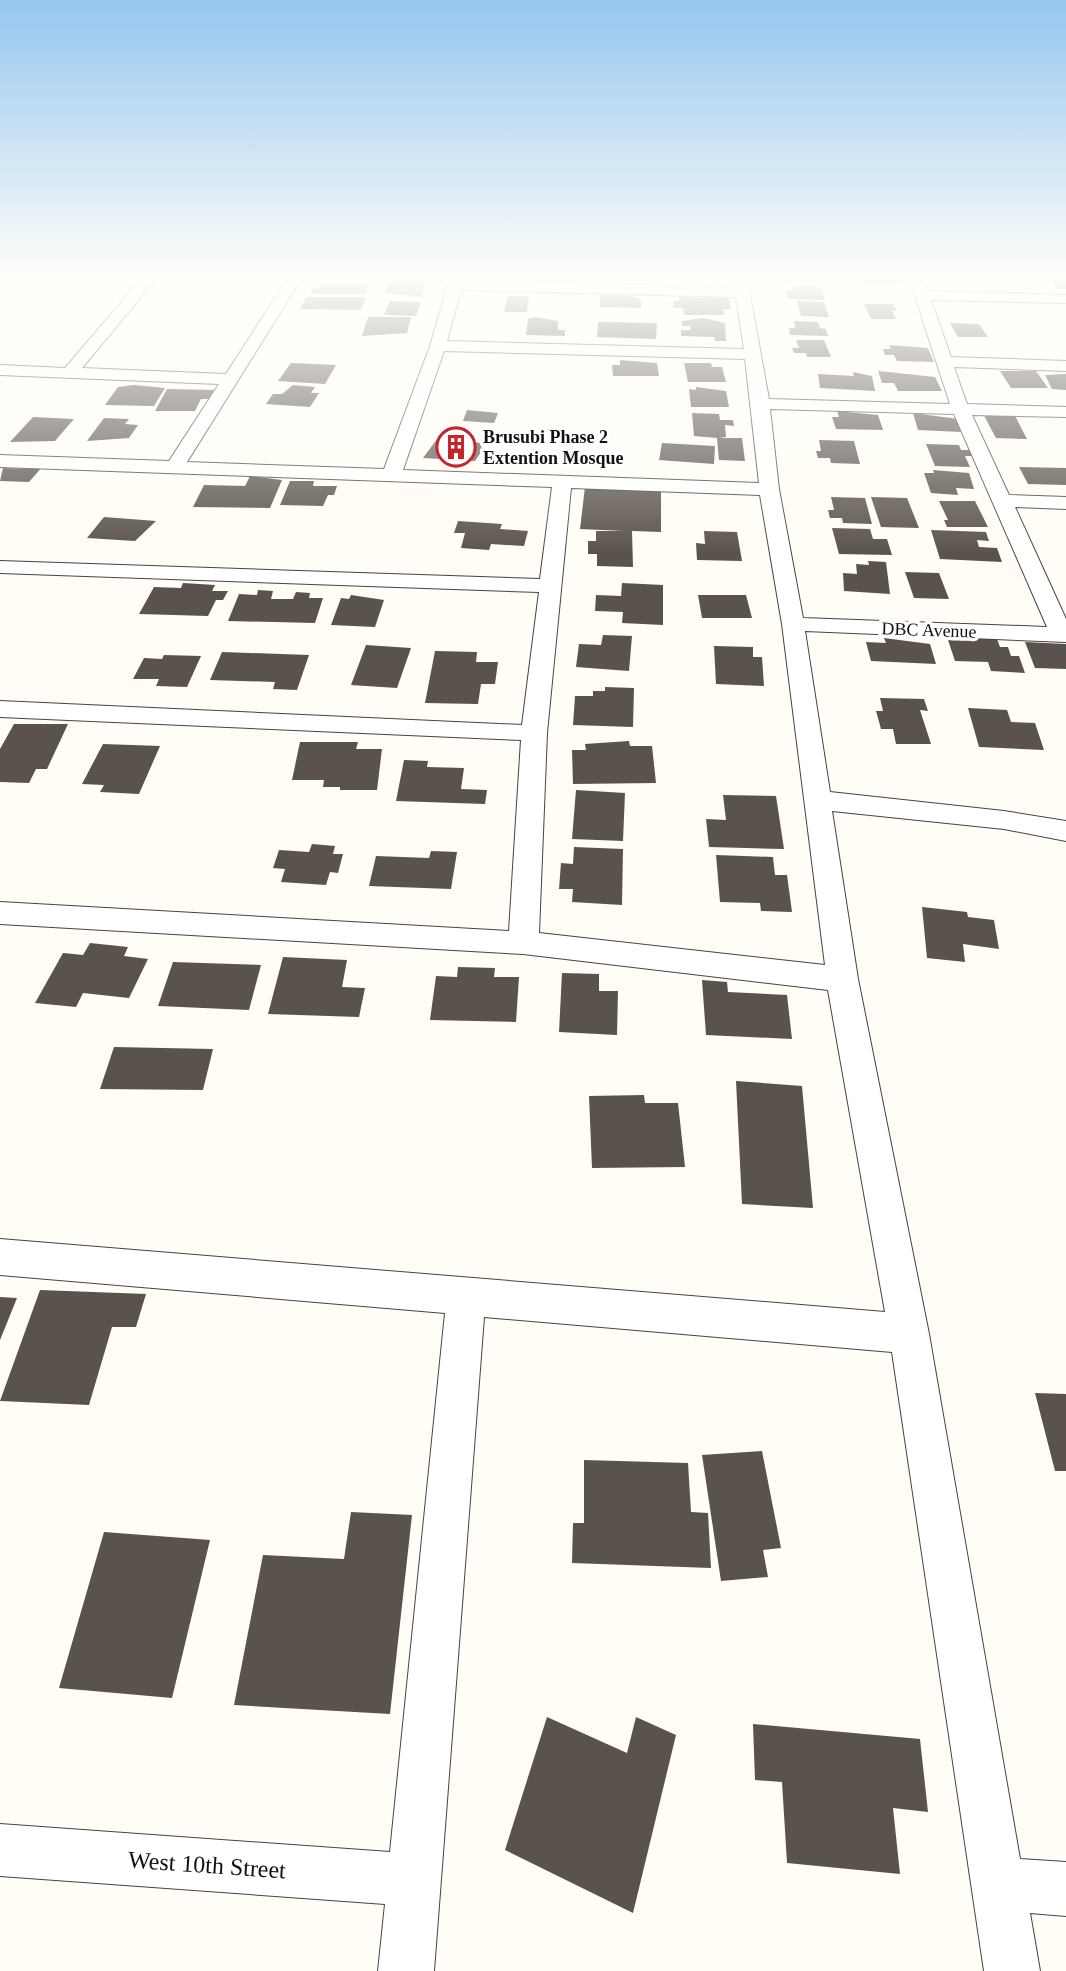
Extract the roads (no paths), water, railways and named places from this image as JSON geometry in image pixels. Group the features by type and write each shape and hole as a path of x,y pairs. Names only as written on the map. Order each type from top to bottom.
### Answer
{"street":[{"path":"0,370 231,379"},
{"path":"174,468 237,370"},
{"path":"391,476 429,370"},
{"path":"755,370 769,489 793,624 842,979 909,1334 1012,1971"},
{"path":"946,370 1064,635"},
{"path":"761,404 1066,411"},
{"path":"0,461 769,489"},
{"path":"523,943 534,733 562,482"},
{"path":"1004,501 1066,503"},
{"path":"0,566 551,586"},
{"name":"DBC Avenue","path":"793,624 1064,635"},
{"path":"0,709 534,733"},
{"path":"817,800 1004,820 1066,831"},
{"path":"0,913 523,943 842,979"},
{"path":"0,1257 909,1334"},
{"path":"406,1971 466,1298"},
{"name":"West 10th Street","path":"0,1850 415,1881"},
{"path":"998,1884 1066,1889"}],"place":[{"name":"Brusubi Phase 2 Extention Mosque","path":"456,447"}]}
